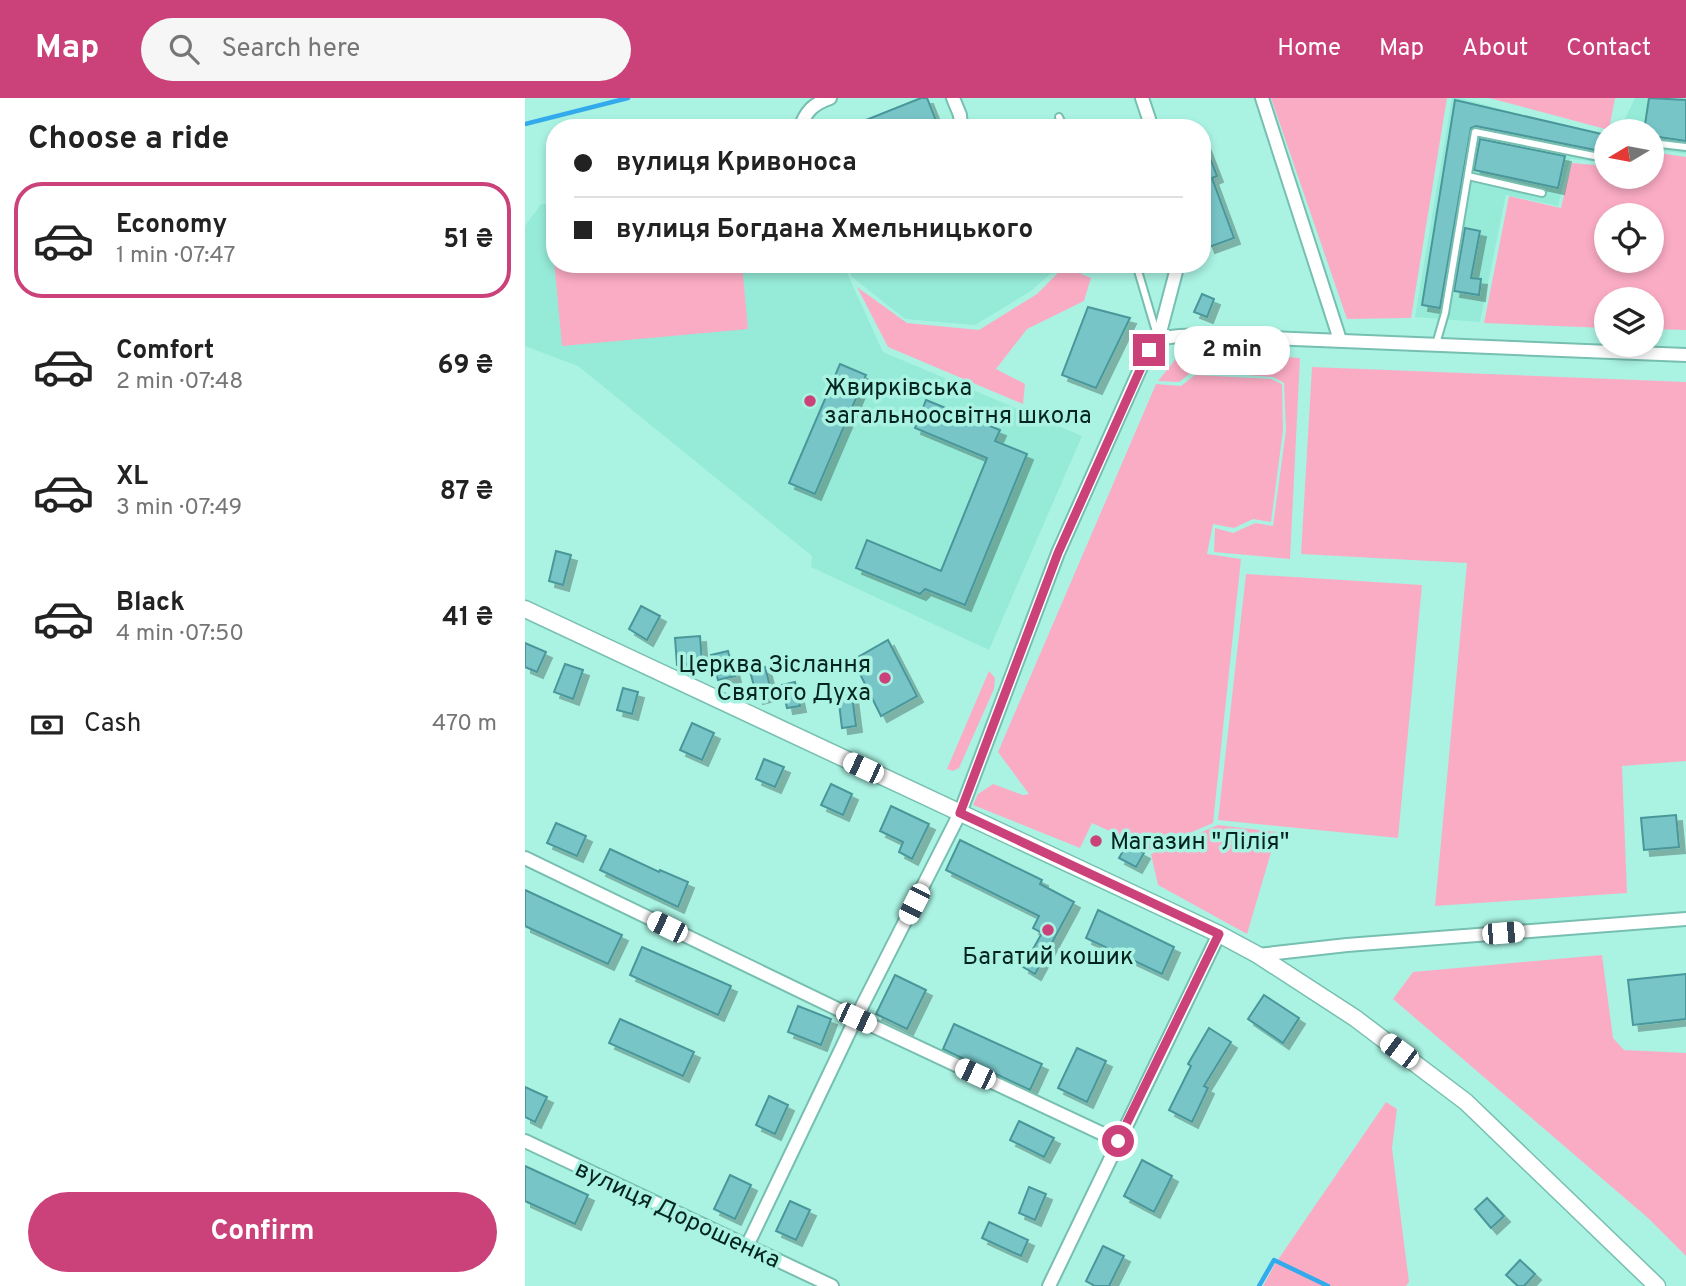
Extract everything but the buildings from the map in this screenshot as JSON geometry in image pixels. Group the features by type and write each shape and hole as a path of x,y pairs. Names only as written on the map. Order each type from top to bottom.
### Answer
{"street":[{"path":"803,119 815,104 830,98"},
{"path":"953,98 960,119"},
{"path":"1142,98 1150,119"},
{"path":"1262,98 1340,340"},
{"path":"747,1246 856,1018 960,813 1058,553 1140,367 1149,350 1159,340 1176,273"},
{"path":"1159,340 1179,336 1340,340 1686,355"},
{"path":"525,609 1219,934 1258,955 1355,1018 1466,1102 1657,1286"},
{"path":"525,858 1118,1141"},
{"path":"1258,955 1347,945 1686,919"},
{"path":"1049,1286 1219,934"},
{"name":"вулиця Дорошенка","path":"525,1141 832,1286"}],"lane":[{"path":"1436,344 1445,313 1475,132 1594,156"},
{"path":"1664,144 1686,147"},
{"path":"1468,176 1542,193"},
{"path":"1139,273 1159,340"}],"shaded area":[{"path":"1271,98 1447,98 1411,318 1347,319"},
{"path":"1452,98 1594,134 1594,162 1570,159 1558,206 1506,195 1480,322 1415,317"},
{"path":"1489,98 1615,98 1611,119 1594,119 1594,126"},
{"path":"1635,98 1686,98 1686,154 1664,151 1664,119 1625,119"},
{"path":"1664,154 1686,157 1686,330 1664,329 1664,287 1594,287 1594,328 1484,323 1509,196 1561,208 1572,163 1594,165 1594,189 1664,189"},
{"name":"Жвирківська загальноосвітня школа","path":"541,204 546,204 546,273 847,273 883,352 1082,436 989,650 811,567 812,556 578,366 525,346 525,226"},
{"path":"555,273 743,273 748,329 562,346"},
{"path":"850,273 1051,273 1031,291 975,325 905,319"},
{"path":"1058,273 1079,273 1091,278 1084,301 1027,329 996,369 1025,384 1023,404 888,347 857,287 907,323 979,330 1037,294"},
{"path":"1187,351 1300,358 1290,559 1214,552 1215,528 1233,533 1255,523 1273,526 1286,430 1284,383 1273,377 1193,371 1179,382 1158,381 1175,360"},
{"path":"1312,367 1686,382 1686,761 1622,766 1627,893 1435,906 1467,563 1301,554"},
{"path":"1195,375 1271,379 1282,384 1283,430 1271,522 1253,519 1234,528 1213,524 1207,554 1241,559 1213,823 1150,850 1092,823 1080,848 973,805 978,794 993,784 1023,795 1029,794 998,752 1156,384 1181,386"},
{"path":"1246,574 1422,585 1398,838 1218,820"},
{"path":"989,671 995,678 994,689 959,768 953,771 947,769"},
{"path":"1218,825 1277,832 1247,934 1158,885 1151,854"},
{"path":"1602,955 1613,1038 1624,1050 1686,1053 1686,1256 1648,1218 1393,999 1413,972"},
{"path":"1386,1102 1397,1109 1392,1148 1409,1282 1406,1286 1263,1286 1275,1264"}],"waterway":[{"path":"525,124 628,98"},
{"path":"1259,1286 1274,1260 1328,1286"}],"place":[{"name":"Жвирківська загальноосвітня школа","path":"810,401"},
{"name":"Церква Зіслання Святого Духа","path":"885,678"},
{"name":"Магазин \"Лілія\"","path":"1096,841"},
{"name":"Багатий кошик","path":"1048,930"}],"route":[{"path":"1118,1141 1219,934 960,813 1058,553 1149,350"}]}
